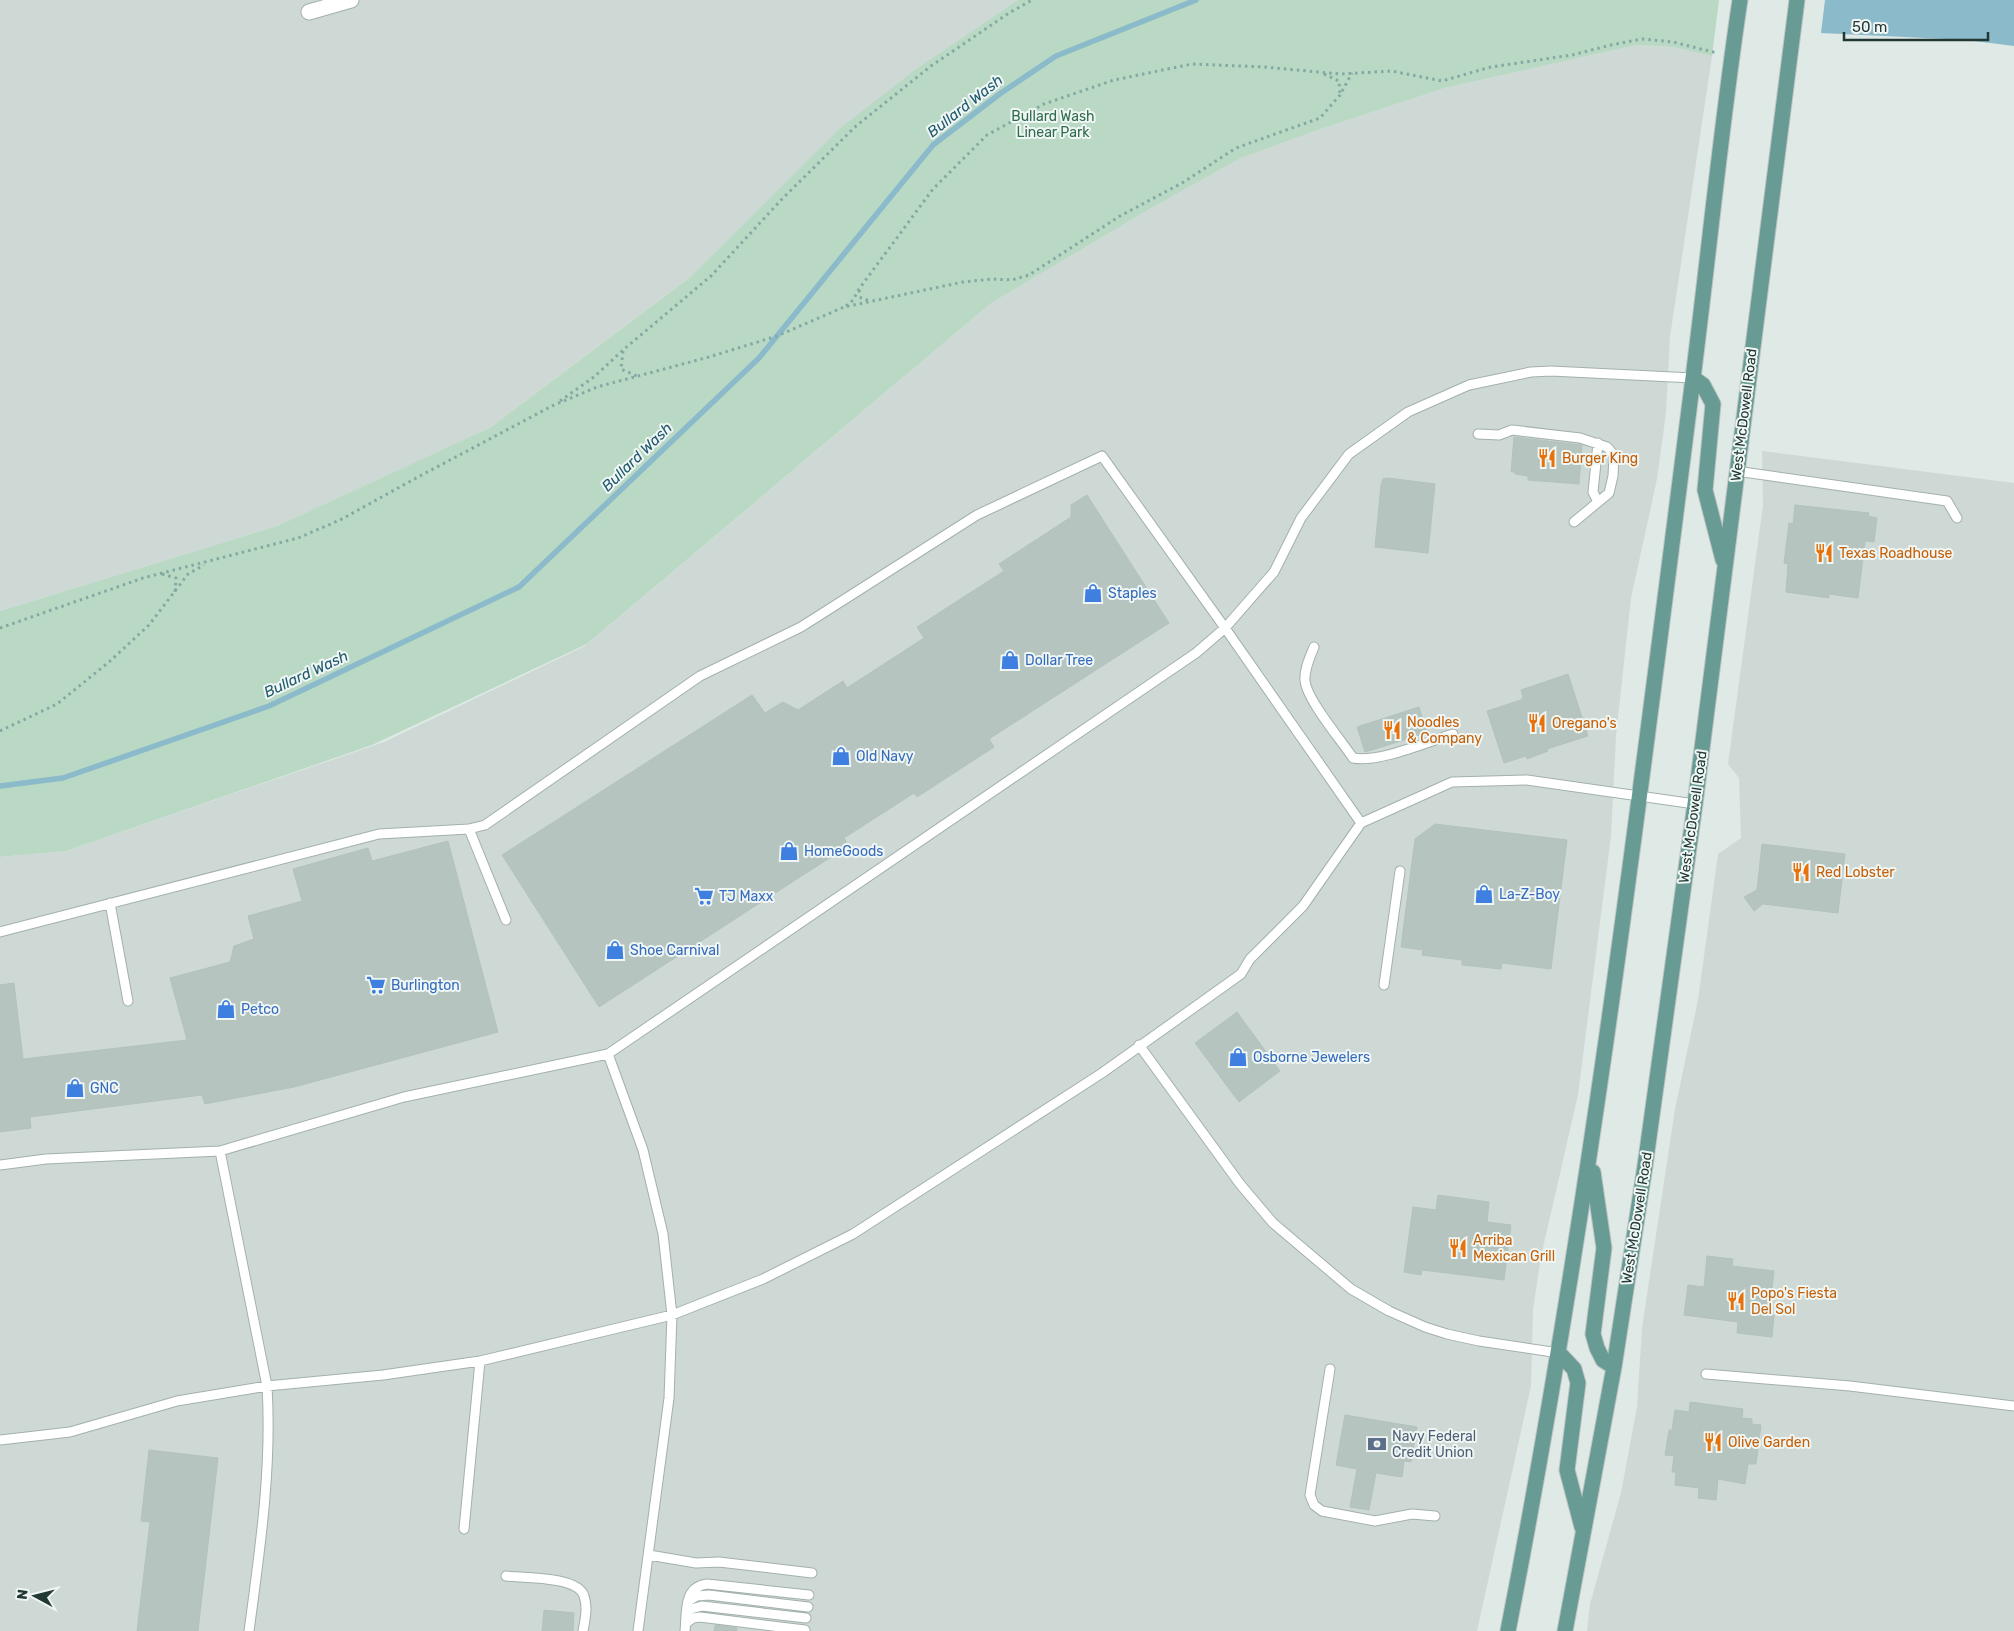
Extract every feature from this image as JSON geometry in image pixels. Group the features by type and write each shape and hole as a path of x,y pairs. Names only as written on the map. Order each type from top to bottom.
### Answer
{"main road":[{"path":"1508,1631 1559,1353 1590,1156 1639,795 1740,0"},
{"name":"West McDowell Road","path":"1565,1631 1614,1367 1649,1137 1695,804 1797,1"},
{"path":"1693,378 1703,386 1713,404 1704,490 1725,569"},
{"path":"1590,1156 1604,1248 1593,1334 1603,1360 1614,1367"},
{"path":"1559,1353 1574,1369 1578,1383 1567,1470 1583,1534"}],"street":[{"path":"309,12 351,0"}],"lane":[{"path":"0,1165 46,1159 220,1151 404,1097 608,1054 1196,653 1225,628 1274,572 1301,518 1350,454 1408,412 1469,385 1532,372 1551,370 1693,378"},
{"path":"1478,434 1499,435 1512,430 1580,438 1607,447 1614,455 1613,476 1609,493 1574,522"},
{"path":"1598,443 1593,492 1598,502"},
{"path":"0,932 379,834 469,829 486,825 700,676 801,627 977,515 1102,456 1361,823"},
{"path":"1736,471 1947,501 1958,518"},
{"path":"1314,647 1307,665 1305,680 1309,694 1353,758 1363,760 1379,757 1453,734"},
{"path":"0,1440 68,1432 177,1400 267,1386 383,1374 480,1361 672,1315 763,1279 853,1234 1102,1072 1241,974 1250,959 1303,906 1361,823 1452,782 1527,780 1695,804"},
{"path":"469,829 506,920"},
{"path":"1384,985 1400,871"},
{"path":"110,903 128,1001"},
{"path":"1139,1045 1240,1184 1273,1222 1351,1289 1389,1311 1425,1327 1447,1334 1479,1342 1559,1353"},
{"path":"608,1054 643,1150 663,1234 672,1315 669,1398 638,1631"},
{"path":"220,1151 267,1386 269,1422 268,1472 249,1631"},
{"path":"464,1529 480,1361"},
{"path":"1330,1369 1310,1495 1314,1505 1322,1511 1375,1521 1412,1514 1435,1516"},
{"path":"1706,1374 1850,1386 2014,1406"},
{"path":"649,1555 696,1563 719,1562 812,1573"},
{"path":"506,1576 566,1582 579,1587 585,1596 586,1612 583,1631"},
{"path":"685,1627 689,1594 699,1585 707,1584 809,1595"},
{"path":"688,1602 697,1596 709,1595 808,1607"},
{"path":"687,1612 702,1606 806,1618"},
{"path":"685,1627 693,1618 700,1617 805,1630"}],"path":[{"path":"552,406 594,377 711,276 782,199 856,126 931,66 1009,13 1032,0"},
{"path":"844,307 853,300 858,289 933,190 987,135 1044,104 1114,80 1192,64 1321,72 1392,71 1442,81 1491,67 1572,55 1642,39 1674,42 1708,50 1731,59"},
{"path":"1321,72 1339,80 1340,95"},
{"path":"0,628 160,573 210,562 298,538 340,520 552,406 596,387 638,377 777,336 844,307 963,282 993,279 1012,280 1029,275 1120,216 1182,183 1236,148 1320,118 1340,95 1352,73"},
{"path":"858,289 861,298 874,301"},
{"path":"623,350 621,369 638,377"},
{"path":"0,731 57,704 109,662 149,625 188,574 210,562"},
{"path":"160,573 176,578 175,593"}],"shaded area":[{"path":"0,0 1018,0 917,68 840,128 688,279 491,427 277,526 0,611"},
{"path":"1637,45 1672,47 1712,56 1670,337 1666,413 1657,479 1631,598 1616,736 1611,836 1578,1095 1541,1256 1533,1310 1531,1386 1477,1631 0,1631 0,857 66,851 384,742 585,646 990,304 1148,210 1241,158 1445,88"},
{"path":"1762,451 2014,483 2014,1631 1587,1631 1590,1604 1621,1493 1637,1407 1642,1328 1675,1109 1698,1000 1718,854 1741,838 1739,778 1728,764 1763,505"}],"green space":[{"name":"Bullard Wash Linear Park","path":"1018,0 1719,0 1712,56 1672,47 1637,45 1445,88 1241,158 1148,210 990,304 587,644 372,745 66,851 0,857 0,611 277,526 491,427 688,279 840,128 917,68"}],"water":[{"path":"1825,0 2014,0 2014,46 1966,40 1821,33"}],"building":[{"name":"Burger King","path":"1514,437 1582,445 1579,484 1528,480 1528,476 1511,472"},
{"path":"1383,479 1435,484 1428,553 1375,547 1381,485"},
{"path":"1087,495 1169,623 989,739 994,747 917,797 914,793 844,838 848,846 599,1007 502,855 752,695 765,713 783,702 798,710 843,681 847,688 924,638 917,627 1004,571 999,564 1071,517 1071,505"},
{"name":"Texas Roadhouse","path":"1795,505 1869,513 1868,516 1877,518 1874,542 1865,541 1858,598 1829,594 1829,598 1786,592 1788,564 1784,563 1789,523 1793,524"},
{"name":"Oregano's","path":"1568,674 1588,736 1547,749 1548,751 1527,759 1526,756 1504,763 1487,711 1521,700 1523,697 1521,690"},
{"name":"Noodles & Company","path":"1419,707 1427,733 1365,752 1357,727"},
{"name":"La-Z-Boy","path":"1435,824 1567,840 1551,969 1502,963 1501,969 1462,965 1462,960 1422,955 1423,950 1401,947 1415,839"},
{"name":"Burlington","path":"448,841 498,1032 294,1087 205,1104 202,1095 30,1117 31,1128 0,1132 0,985 14,983 23,1059 187,1040 170,978 230,962 234,946 254,939 248,916 302,901 293,869 368,848 372,861"},
{"name":"Red Lobster","path":"1762,844 1845,854 1838,913 1763,904 1754,911 1744,897 1757,890"},
{"name":"Osborne Jewelers","path":"1237,1012 1280,1071 1239,1102 1195,1043"},
{"name":"Arriba Mexican Grill","path":"1438,1195 1489,1202 1487,1222 1511,1225 1504,1280 1422,1270 1421,1275 1404,1272 1413,1207 1436,1210"},
{"name":"Popo's Fiesta Del Sol","path":"1707,1256 1733,1259 1732,1266 1774,1271 1769,1315 1774,1315 1772,1337 1737,1333 1738,1322 1684,1315 1688,1285 1704,1287"},
{"name":"Olive Garden","path":"1690,1402 1743,1409 1742,1418 1752,1419 1752,1424 1761,1425 1756,1464 1748,1464 1745,1484 1718,1479 1716,1500 1698,1498 1699,1488 1675,1485 1676,1472 1672,1472 1674,1456 1665,1455 1669,1430 1672,1430 1675,1410 1689,1412"},
{"name":"Navy Federal Credit Union","path":"1345,1415 1417,1427 1411,1462 1404,1461 1402,1477 1376,1473 1369,1510 1350,1507 1357,1469 1336,1465"},
{"path":"149,1450 218,1458 198,1631 137,1631 150,1522 141,1521"},
{"path":"544,1610 574,1613 573,1631 542,1631"},
{"path":"715,1625 737,1628 737,1631 714,1631"}],"waterway":[{"name":"Bullard Wash","path":"0,786 63,778 269,706 519,587 759,358 933,145 1001,93 1056,56 1196,0"}],"place":[{"name":"Burger King","path":"1547,458"},
{"name":"Texas Roadhouse","path":"1824,553"},
{"name":"Staples","path":"1093,593"},
{"name":"Dollar Tree","path":"1010,660"},
{"name":"Oregano's","path":"1537,723"},
{"name":"Noodles & Company","path":"1392,730"},
{"name":"Old Navy","path":"841,756"},
{"name":"HomeGoods","path":"789,851"},
{"name":"Red Lobster","path":"1801,872"},
{"name":"La-Z-Boy","path":"1484,894"},
{"name":"TJ Maxx","path":"704,896"},
{"name":"Shoe Carnival","path":"615,950"},
{"name":"Burlington","path":"376,985"},
{"name":"Petco","path":"226,1009"},
{"name":"Osborne Jewelers","path":"1238,1057"},
{"name":"GNC","path":"75,1088"},
{"name":"Arriba Mexican Grill","path":"1458,1248"},
{"name":"Popo's Fiesta Del Sol","path":"1736,1301"},
{"name":"Olive Garden","path":"1713,1442"},
{"name":"Navy Federal Credit Union","path":"1377,1444"}]}
